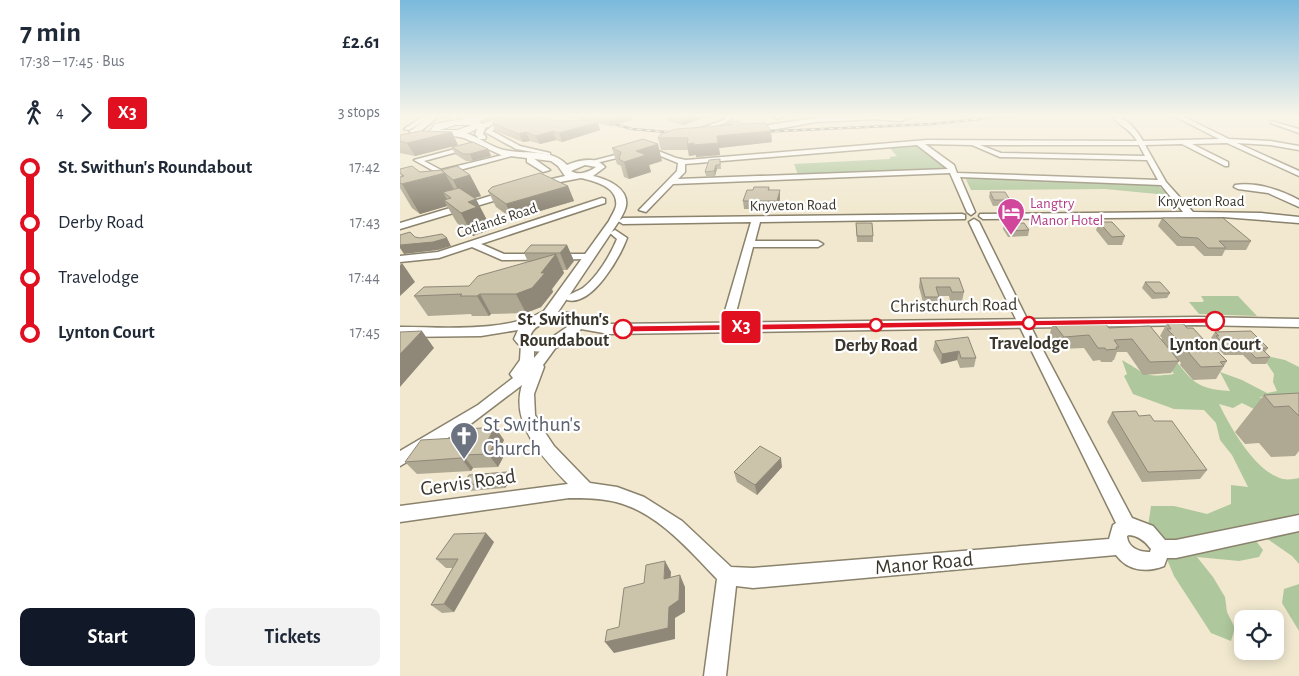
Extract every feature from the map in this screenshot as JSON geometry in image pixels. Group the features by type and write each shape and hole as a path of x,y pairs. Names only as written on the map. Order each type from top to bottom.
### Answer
{"main road":[{"path":"488,148 501,155 551,156 562,163 569,175 595,178 612,187 618,193 621,202 621,208 614,221 552,310 524,331 524,342"},
{"path":"481,330 504,334 538,346 559,340 570,333 571,320 565,311 571,298 623,221 630,207 629,197 622,188 602,176 601,168 598,164 512,151 505,148"},
{"path":"400,227 550,178 587,163"},
{"path":"487,199 552,180 580,176 601,168"},
{"path":"400,332 481,330 535,322 558,316 571,320"},
{"name":"Christchurch Road","path":"571,320 609,329"},
{"name":"Christchurch Road","path":"559,340 609,329 1232,320 1299,323"}],"street":[{"path":"441,173 418,160 466,148"},
{"path":"517,148 551,156"},
{"path":"587,163 614,158 649,148"},
{"path":"601,168 652,148"},
{"path":"648,149 682,162 862,148"},
{"path":"926,148 945,161 954,173 976,217 1011,302 1024,323 1127,526"},
{"path":"983,148 1000,154 1150,158"},
{"path":"1145,148 1163,183 1190,214"},
{"path":"1193,148 1224,164"},
{"path":"1240,148 1299,174"},
{"path":"432,175 501,155"},
{"path":"546,170 534,162 551,156"},
{"path":"642,210 672,182 680,172 682,162"},
{"path":"672,182 954,173 1163,183"},
{"path":"1238,187 1280,192 1299,204"},
{"name":"Cotlands Road","path":"400,259 439,255 599,199 611,206"},
{"name":"Knyveton Road","path":"623,221 962,217 965,213 976,217 1190,214 1261,216 1299,220"},
{"path":"726,328 756,219"},
{"path":"472,244 502,257 589,257"},
{"path":"749,244 818,244"},
{"name":"Gervis Road","path":"400,459 501,395 540,361 559,340"},
{"name":"Gervis Road","path":"458,424 520,372 530,352 524,342"},
{"path":"540,361 530,382 526,404 527,413 542,442 556,462 593,490 620,495 656,511 685,532 727,576 716,676"},
{"name":"Gervis Road","path":"400,514 593,490"},
{"path":"1160,549 1176,549 1299,523"},
{"path":"1127,526 1140,528 1147,532 1160,549 1157,559 1148,563 1128,556 1120,545 1118,540 1119,530 1127,526"},
{"name":"Manor Road","path":"727,576 753,578 1109,548 1120,545"}],"green space":[{"path":"889,148 921,148 948,169 798,175 794,164 890,159 890,157 897,156"},
{"path":"965,177 1158,185 1168,195 1105,189 971,190"},
{"path":"1201,296 1238,296 1257,316 1199,314 1189,302 1204,301"},
{"path":"1160,354 1172,356 1190,378 1202,386 1219,390 1230,391 1220,372 1242,380 1267,393 1277,391 1273,382 1274,374 1264,359 1267,356 1285,360 1299,367 1299,396 1283,394 1260,397 1275,413 1262,413 1242,403 1233,408 1219,404 1245,448 1263,468 1283,479 1299,478 1299,520 1168,546 1148,526 1151,506 1174,506 1207,514 1231,504 1231,485 1248,487 1232,455 1220,440 1216,423 1204,410 1174,409 1133,394 1124,376 1127,374 1122,360 1146,374 1174,374"},
{"path":"1299,526 1299,564 1292,556 1266,538"},
{"path":"1253,537 1263,550 1259,557 1239,561 1197,557 1213,577 1225,597 1227,612 1234,626 1231,641 1211,633 1174,576 1164,552"},
{"path":"1299,584 1299,631 1282,603 1284,589"}],"building":[{"path":"453,148 488,149 470,154 463,154"},
{"path":"612,148 647,148 636,151 646,155 624,162 619,159 621,152"},
{"path":"720,159 720,165 716,165 714,171 705,172 709,160"},
{"path":"412,166 420,172 441,170 445,173 400,183 400,177 404,176 400,173 400,169"},
{"path":"457,166 470,175 453,180 442,170"},
{"path":"540,173 568,186 506,204 488,191 492,187"},
{"path":"754,187 769,187 768,190 780,190 777,201 743,201 747,190 753,190"},
{"path":"459,188 476,199 468,202 477,207 461,213 444,200 451,198 443,192"},
{"path":"990,192 1005,192 1010,200 994,200"},
{"path":"1162,218 1223,218 1251,241 1219,241 1226,248 1208,248 1198,238 1181,237"},
{"path":"1099,222 1112,222 1125,236 1112,237"},
{"path":"856,223 872,223 873,236 857,236"},
{"path":"1024,223 1029,230 1009,231 1004,224"},
{"path":"410,232 415,237 420,238 442,234 447,238 433,242 400,245 400,235"},
{"path":"531,245 567,245 560,253 524,253"},
{"path":"556,254 541,273 545,273 532,288 516,294 414,296 424,287 469,286 478,276"},
{"path":"920,278 959,278 964,292 952,292 950,287 936,287 939,297 925,297"},
{"path":"1145,282 1160,282 1170,293 1155,293"},
{"path":"1103,321 1109,328 1150,326 1179,361 1150,362 1132,339 1114,340 1119,347 1116,347 1117,349 1106,350 1105,348 1098,348 1089,335 1064,337 1053,323"},
{"path":"1182,322 1187,328 1193,328 1215,352 1218,352 1227,361 1220,362 1224,366 1201,367 1188,352 1190,352 1167,329 1171,329 1167,323"},
{"path":"422,331 400,354 400,332"},
{"path":"1251,331 1268,348 1261,348 1270,357 1256,358 1247,349 1228,349 1216,336 1219,336 1215,332"},
{"path":"968,337 976,358 961,358 959,351 942,354 935,341"},
{"path":"1299,393 1299,416 1289,406 1274,407 1264,395"},
{"path":"1136,411 1139,416 1150,415 1154,421 1172,421 1207,470 1148,472 1112,412"},
{"path":"495,427 488,440 497,440 488,454 405,462 421,440 456,438 459,434 465,434 468,429"},
{"path":"760,446 781,458 755,485 734,472"},
{"path":"507,472 501,482 463,485 469,475"},
{"path":"486,533 444,604 431,605 458,559 436,559 454,534"},
{"path":"665,561 664,579 680,575 679,600 669,607 668,628 605,642 607,630 619,627 624,588 644,583 646,565"}],"bus line":[{"name":"X3","path":"623,329 1215,321"}],"place":[{"name":"Langtry Manor Hotel","path":"1011,236"},
{"name":"Lynton Court","path":"1215,321"},
{"name":"Travelodge","path":"1029,323"},
{"name":"Derby Road","path":"876,325"},
{"name":"St. Swithun's Roundabout","path":"623,329"},
{"name":"St Swithun's Church","path":"464,460"}]}
